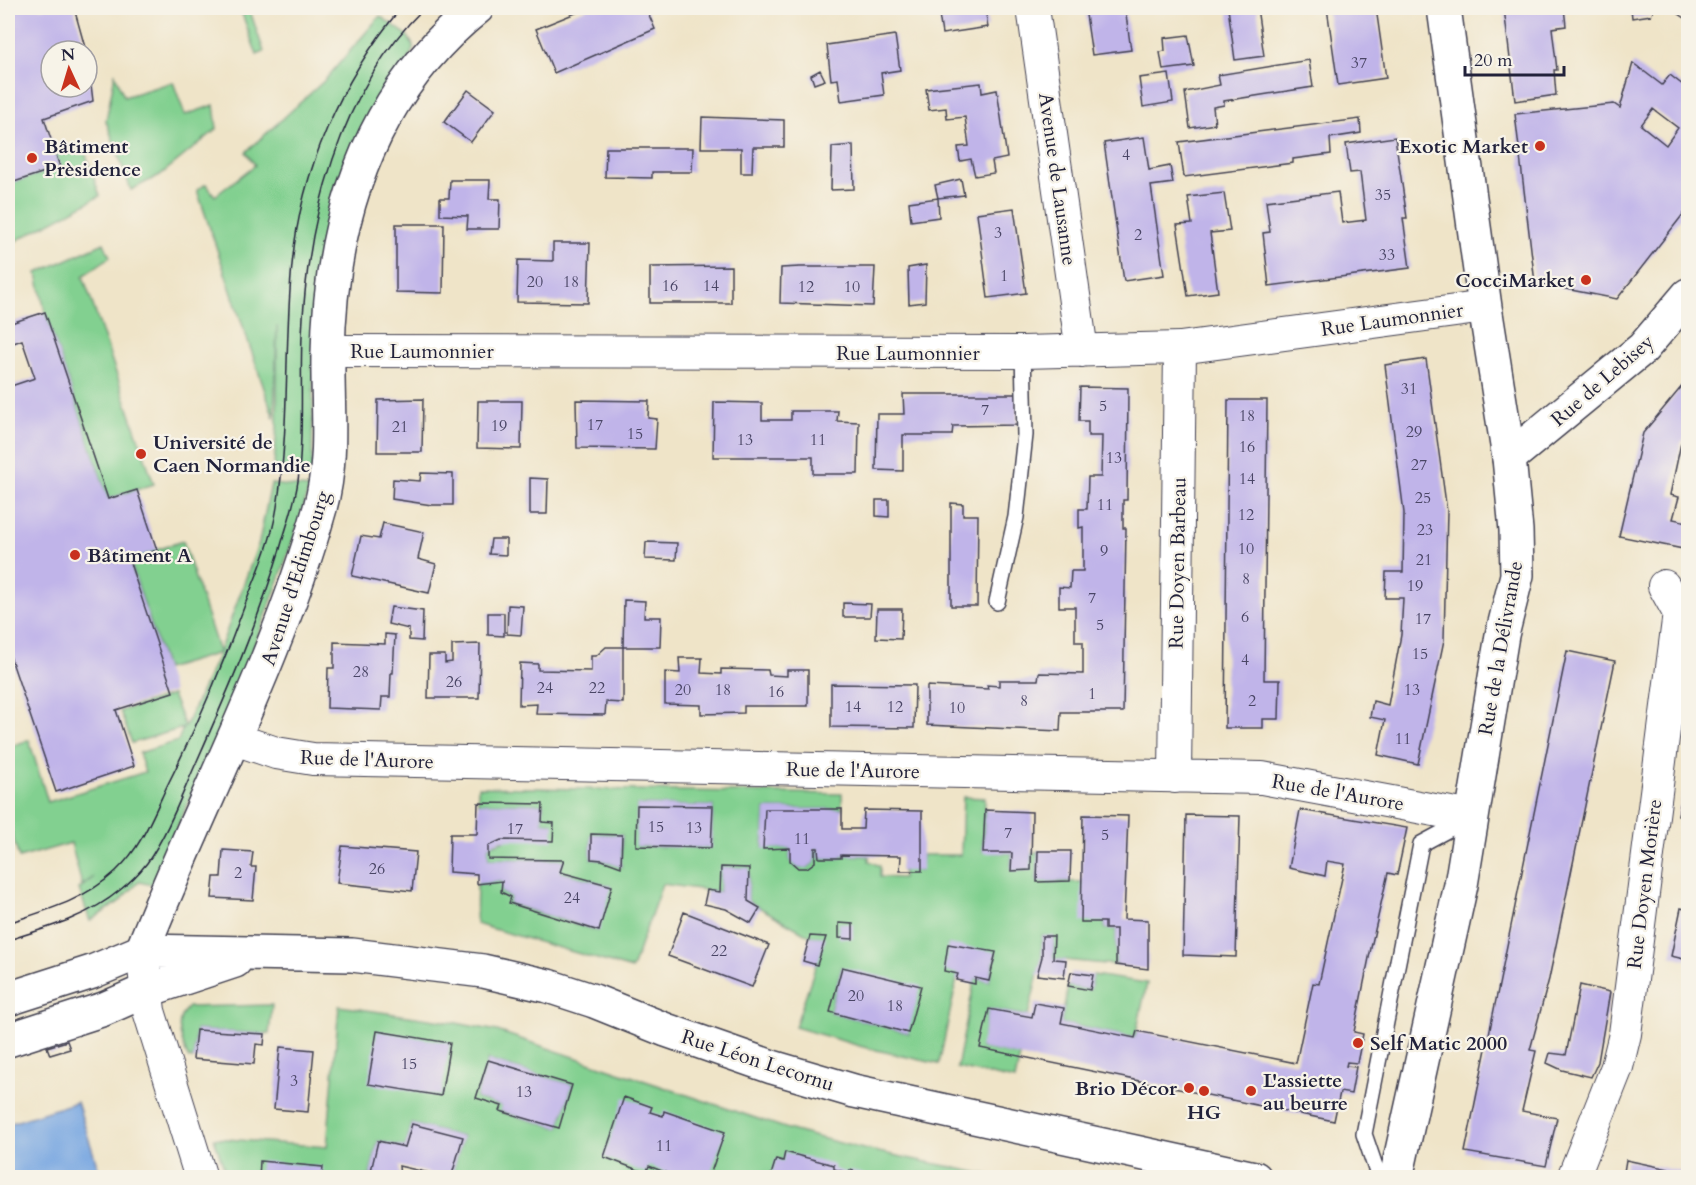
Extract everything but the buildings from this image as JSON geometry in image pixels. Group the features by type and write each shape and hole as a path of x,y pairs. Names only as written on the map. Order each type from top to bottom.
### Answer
{"main road":[{"name":"Avenue d'Edimbourg","path":"142,951 164,896 266,669 290,602 325,490 328,465 328,351 331,304 347,212 367,149 395,97 446,35 477,8"},
{"name":"Rue de la Délivrande","path":"1396,1178 1461,885 1502,635 1517,575 1516,530 1509,458 1485,307 1444,8"},
{"name":"Rue de Lebisey","path":"1509,458 1643,348 1689,295"},
{"name":"Rue Léon Lecornu","path":"142,951 352,955 483,971 548,986 772,1067 854,1091 1255,1178"},
{"path":"8,999 92,972 142,951"},
{"name":"Rue Léon Lecornu","path":"8,1040 104,1009 145,991 262,953"}],"street":[{"name":"Avenue de Lausanne","path":"1033,8 1082,351"},
{"name":"Rue Laumonnier","path":"328,351 1023,352 1180,348 1485,307"},
{"name":"Rue Doyen Barbeau","path":"1175,777 1180,348"},
{"name":"Rue Doyen Morière","path":"1573,1178 1617,1067 1625,1034 1679,613 1664,586"},
{"name":"Rue de l'Aurore","path":"235,739 266,750 313,759 1262,778 1472,817"},
{"path":"142,951 145,991 201,1178"}],"lane":[{"path":"996,602 1016,517 1025,435 1023,352"},
{"path":"1379,1178 1364,1134 1422,844 1472,817"}],"green space":[{"path":"240,8 249,8 264,52 257,55"},
{"path":"380,16 407,35 414,47 321,256 314,299 312,471 274,466 277,425 277,326 274,418 197,190 206,184 215,196 255,165 246,152 325,80"},
{"path":"115,74 124,97 173,82 185,115 214,105 217,129 160,175 131,190 106,121"},
{"path":"54,149 85,152 100,196 12,243 8,227 8,184 60,167"},
{"path":"104,243 110,257 83,276 154,484 108,499 45,312 37,273"},
{"path":"271,484 309,488 276,589 237,689 152,885 139,882 119,902 90,921 79,889 94,877 82,885 71,843 19,858 8,821 8,747 29,740 48,802 145,772 139,753 178,741 183,728 132,743 120,711 172,695 185,727 219,653 166,669 129,559 183,541 219,652 259,542"},
{"path":"478,787 842,794 842,809 765,809 763,848 790,848 790,861 798,868 807,868 815,862 815,848 818,848 819,858 840,858 841,855 869,856 869,861 880,866 880,877 903,878 903,870 921,871 922,855 961,855 963,797 985,798 983,852 1012,853 1011,870 1030,870 1031,854 1038,851 1037,881 1082,882 1105,922 1105,929 1116,929 1116,965 1053,959 1054,937 1042,936 1042,957 1028,1016 989,1009 981,1048 1020,1056 1015,1080 957,1068 975,978 989,981 996,953 948,945 958,974 939,1064 863,1047 795,1027 825,938 810,936 748,901 749,868 721,867 720,892 662,884 632,969 476,924 477,884 503,881 501,892 511,897 509,904 598,931 611,886 560,872 563,860 488,859 488,846 554,823 542,822 543,804 478,803","holes":["637,805 713,806 711,848 637,846","591,834 622,835 621,867 602,860 591,859","842,967 908,1033 830,1012"]},
{"path":"1093,975 1147,983 1135,1038 1061,1023 1068,986 1090,990"},
{"path":"272,1005 269,1034 196,1030 193,1059 188,1058 179,1025 188,1007"},
{"path":"339,1006 497,1031 794,1131 859,1148 999,1177 451,1177 463,1137 412,1124 405,1147 378,1141 370,1175 378,1177 227,1177 214,1138 327,1147","holes":["488,1060 572,1085 559,1128 501,1112 502,1106 476,1098"]}],"water":[{"path":"77,1102 101,1177 8,1177 8,1124"}],"tram line":[{"path":"8,923 92,890 125,862 151,820 209,695 260,567 275,519 284,447 292,265 304,195 314,161 342,96 379,36 401,8"},
{"path":"8,940 81,915 120,890 147,863 174,813 252,630 295,498 301,445 302,335 305,291 320,202 333,159 349,118 370,78 395,41 424,8"}],"place":[{"name":"Exotic Market","path":"1540,146"},
{"name":"Bâtiment Prèsidence","path":"32,158"},
{"name":"CocciMarket","path":"1586,280"},
{"name":"Université de Caen Normandie","path":"141,454"},
{"name":"Bâtiment A","path":"75,555"},
{"name":"Self Matic 2000","path":"1358,1043"},
{"name":"Brio Décor","path":"1189,1088"},
{"name":"HG","path":"1204,1091"},
{"name":"L'assiette au beurre","path":"1251,1091"}]}
